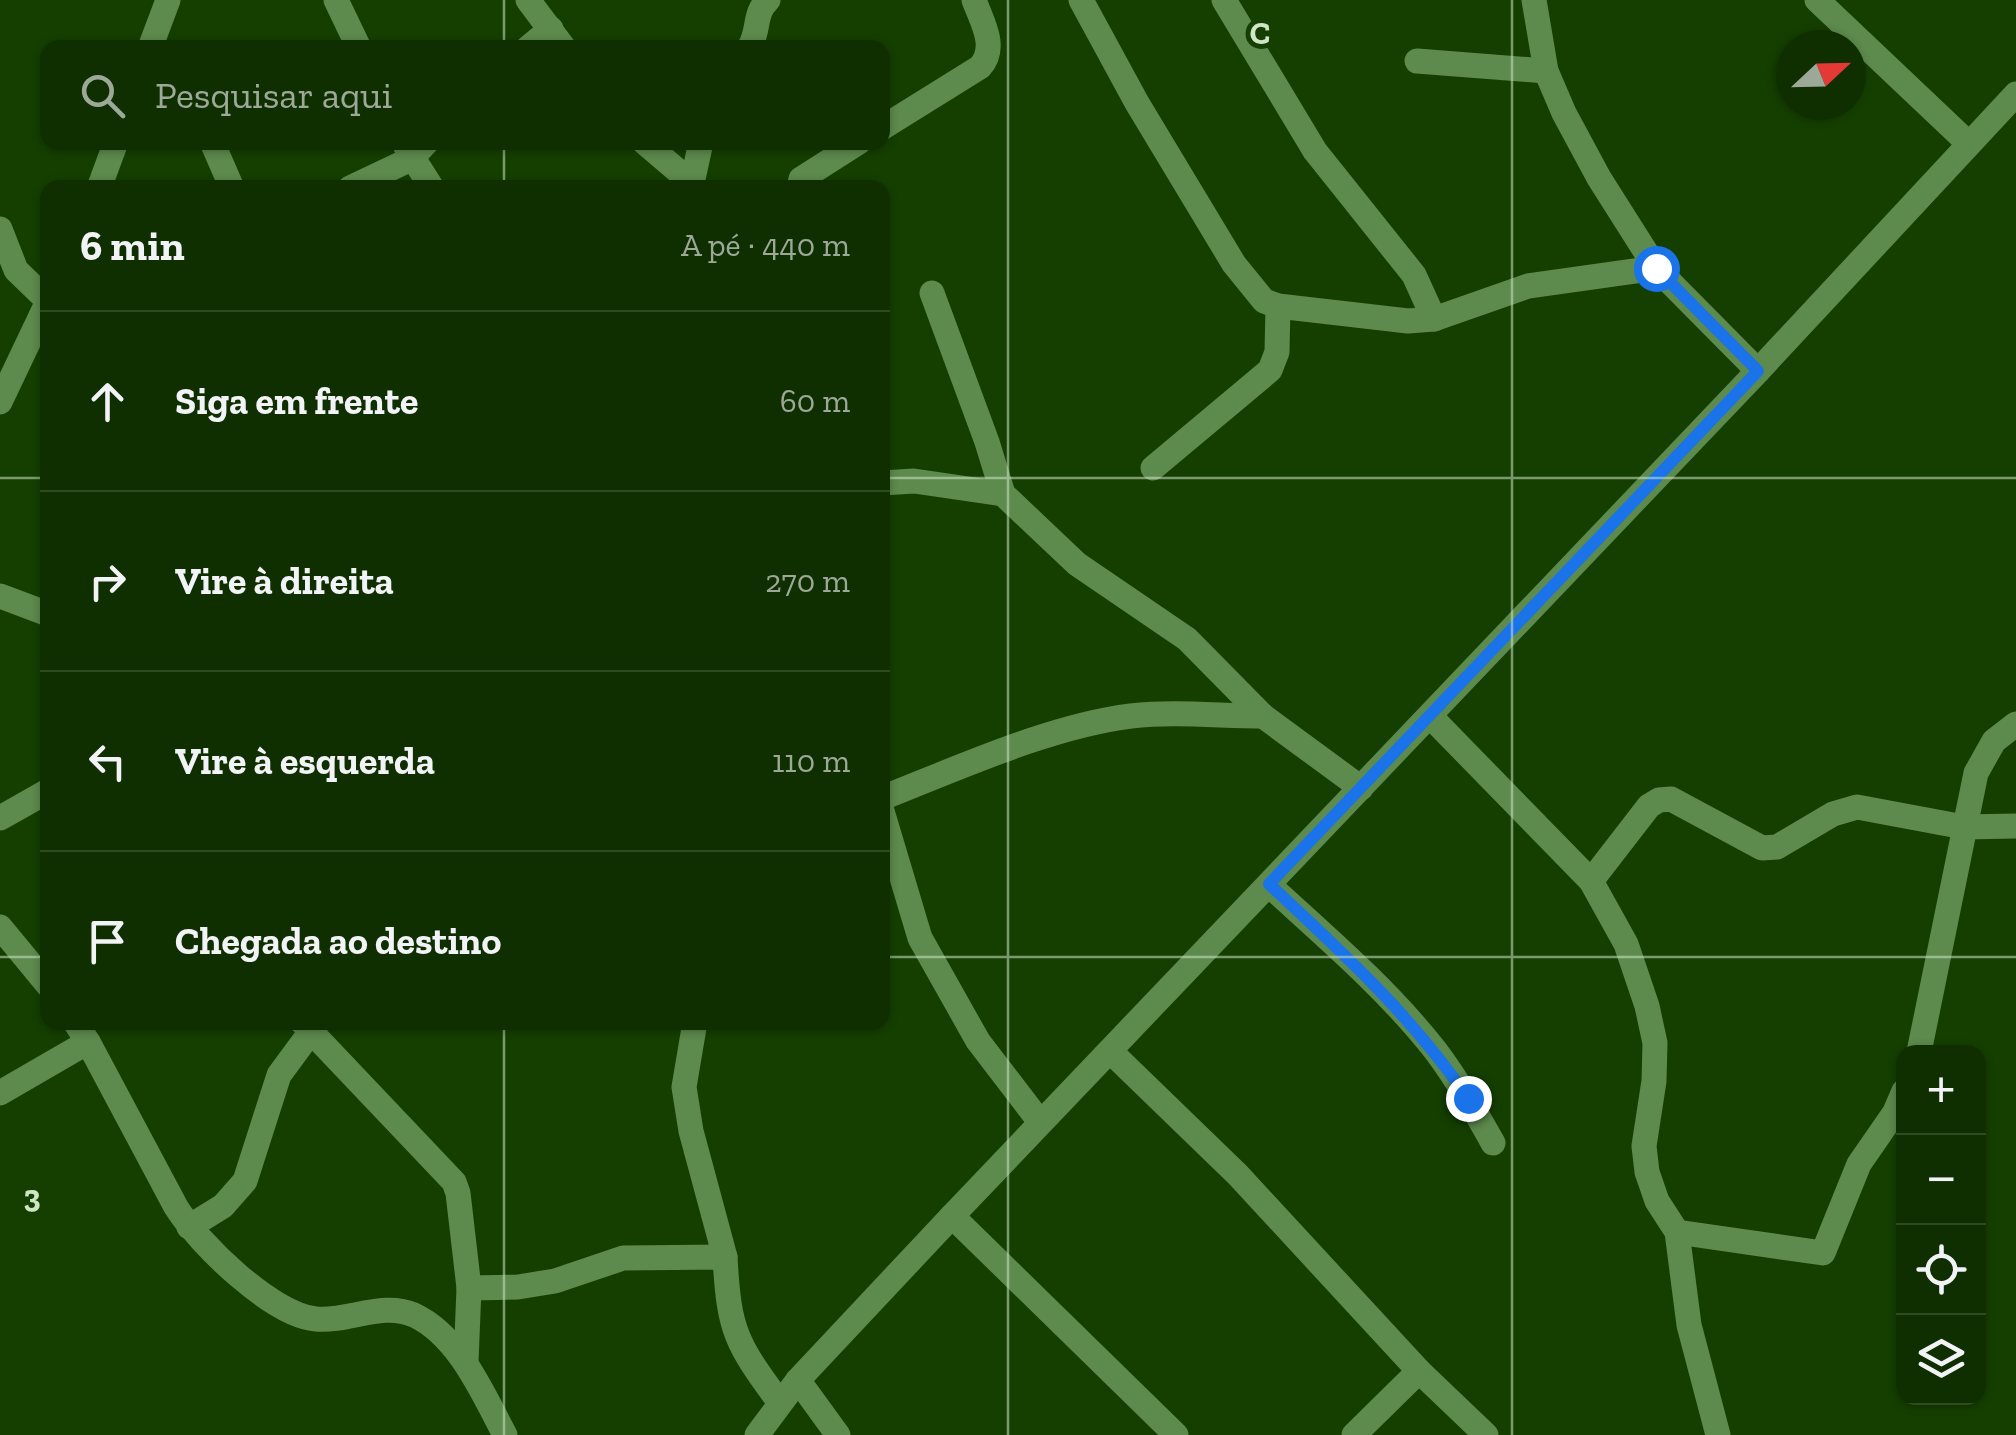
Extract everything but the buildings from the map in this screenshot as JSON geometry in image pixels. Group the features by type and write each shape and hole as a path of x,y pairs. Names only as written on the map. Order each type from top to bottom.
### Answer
{"street":[{"path":"154,40 168,0"},
{"path":"336,0 354,40"},
{"path":"528,0 558,38"},
{"path":"753,40 757,12 768,0"},
{"path":"890,123 988,58 990,49 974,0"},
{"path":"1081,0 1234,264 1264,301 1278,306 1408,321 1434,318 1528,286 1656,268"},
{"path":"1224,0 1315,152 1414,275 1434,318"},
{"path":"1534,0 1546,71 1599,178 1656,268 1758,371"},
{"path":"1817,0 1968,143"},
{"path":"1417,62 1546,71"},
{"path":"757,1435 798,1380 1040,1122 1758,371 2016,94"},
{"path":"103,180 113,150"},
{"path":"215,150 229,180"},
{"path":"363,180 411,150"},
{"path":"415,150 428,180"},
{"path":"653,150 686,180"},
{"path":"692,180 699,150"},
{"path":"801,180 846,150"},
{"path":"0,232 16,270 40,293"},
{"path":"932,293 988,442 1003,494 1077,564 1187,639 1263,716 1362,788"},
{"path":"1153,468 1270,370 1277,352 1278,306"},
{"path":"0,402 40,318"},
{"path":"890,482 914,480 1003,494"},
{"path":"0,596 40,611"},
{"path":"890,795 1016,747 1133,716 1263,716"},
{"path":"1430,716 1590,881 1626,944 1655,1043 1646,1159 1657,1201 1677,1232 1689,1325 1718,1435"},
{"path":"1920,1045 1964,827 1981,764 1994,741 2016,724"},
{"path":"0,818 40,796"},
{"path":"1590,881 1649,806 1659,800 1670,799 1762,848 1777,847 1833,814 1857,807 1964,827 2016,826"},
{"path":"890,838 920,938 978,1041 1040,1122"},
{"path":"1269,884 1399,1008 1436,1051 1493,1143"},
{"path":"0,926 40,976"},
{"path":"189,1228 223,1206 244,1181 280,1076 308,1030"},
{"path":"314,1030 454,1182 469,1288 466,1362"},
{"path":"694,1030 684,1088 691,1131 725,1257 732,1327 742,1350 780,1403"},
{"path":"0,1093 82,1032 189,1228 270,1298 297,1315 319,1320 394,1310 428,1323 466,1362 504,1435"},
{"path":"1110,1051 1238,1175 1419,1371 1486,1435"},
{"path":"1677,1232 1824,1253 1859,1164 1896,1110"},
{"path":"952,1216 1176,1435"},
{"path":"469,1288 518,1287 554,1281 624,1258 725,1257"},
{"path":"1354,1435 1419,1371"},
{"path":"798,1380 838,1435"}],"route":[{"path":"1468,1098 1436,1051 1399,1008 1269,884 1758,371 1656,268"}]}
